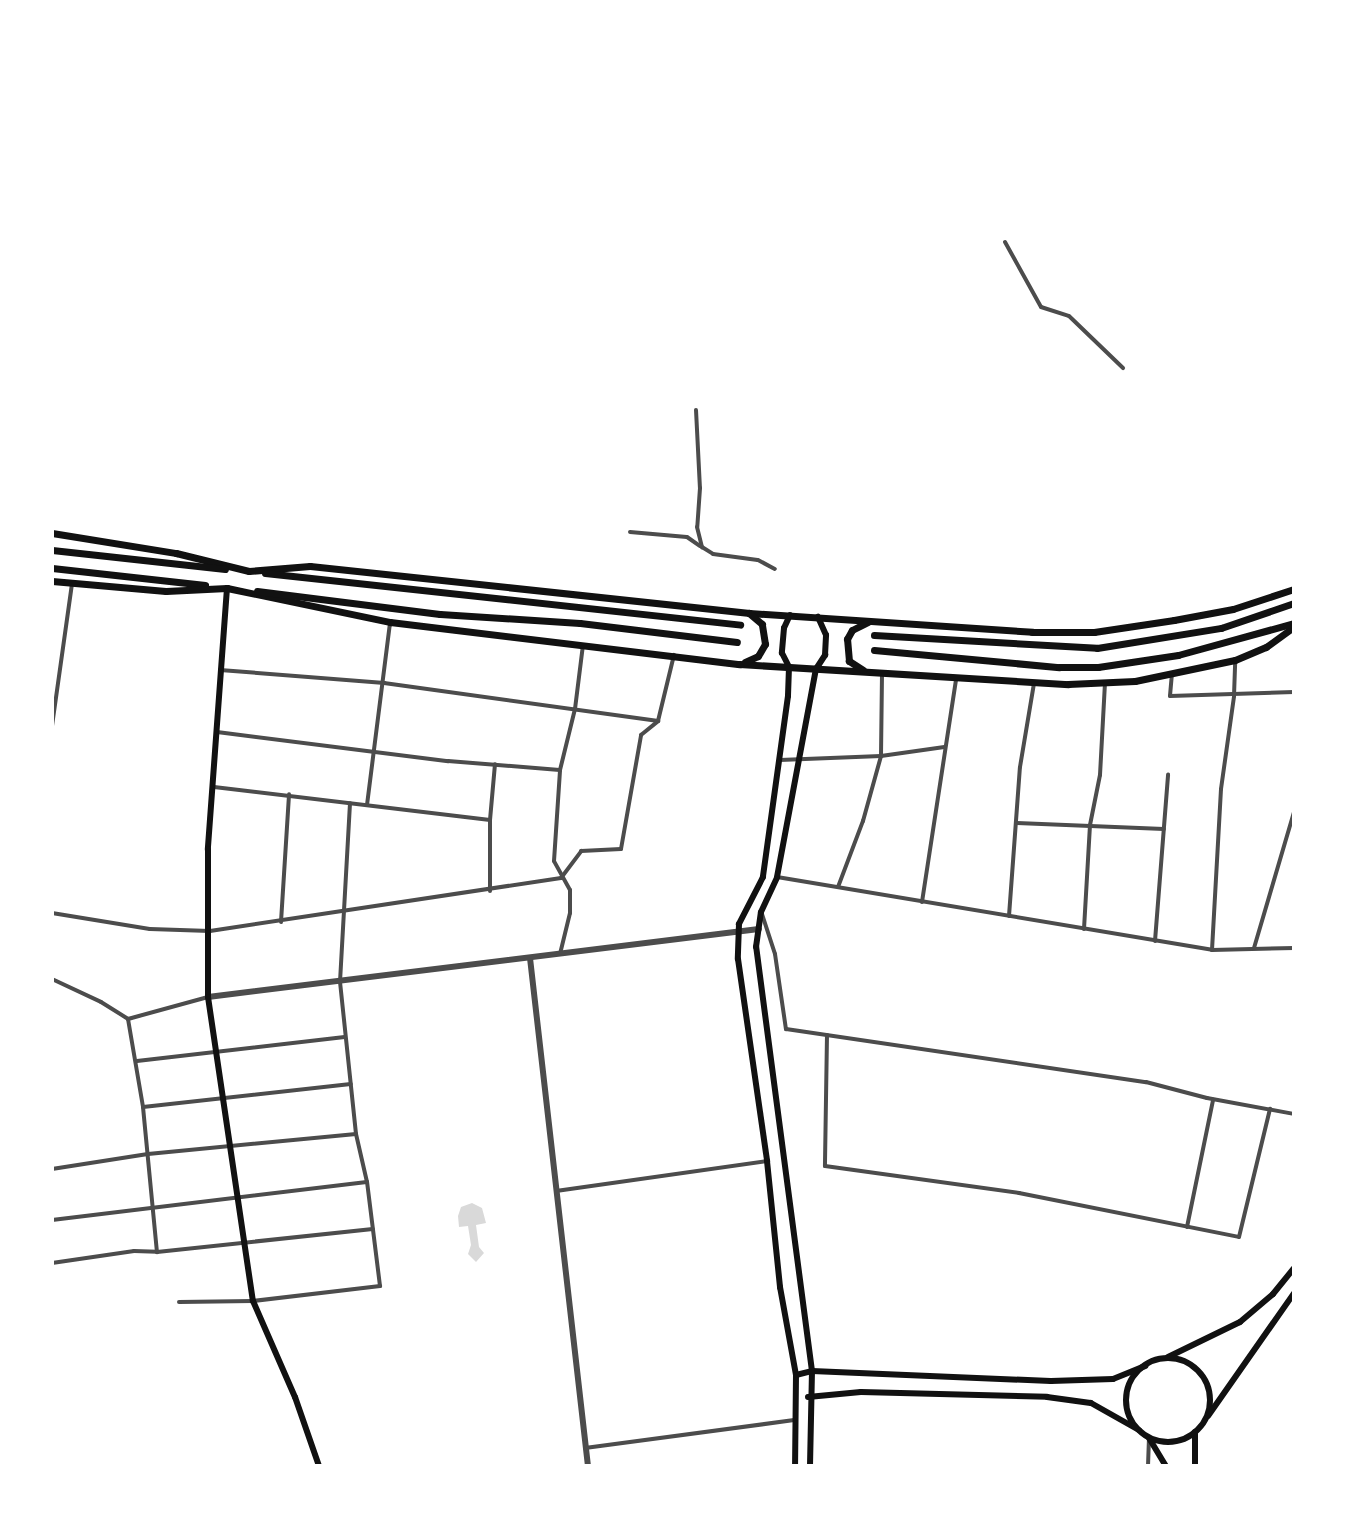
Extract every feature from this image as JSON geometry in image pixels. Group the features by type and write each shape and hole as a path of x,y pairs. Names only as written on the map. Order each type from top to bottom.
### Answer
{"main road":[{"path":"52,533 176,553 249,571 310,566 749,613 1032,632 1094,632 1233,609 1294,589"},
{"path":"52,550 740,625"},
{"path":"52,568 440,614 580,623 737,642"},
{"path":"52,581 166,591 227,588 390,622 739,664 882,674 1105,683 1235,660 1266,647 1294,625"},
{"path":"227,588 208,849 208,997 253,1301 295,1397 319,1466"},
{"path":"874,635 1097,648 1221,628 1294,603"},
{"path":"739,664 758,656 765,644 762,624 749,613"},
{"path":"790,615 784,628 782,653 789,667 780,760 763,877 739,929 738,959 767,1161 780,1287 796,1375 795,1466"},
{"path":"810,1466 809,1397 812,1371 756,947 761,912 777,877 816,669 825,655 826,635 818,617"},
{"path":"869,673 857,668 846,652 852,630 874,621"},
{"path":"874,650 1059,667 1098,667 1190,653 1294,625"},
{"path":"796,1375 812,1371 1051,1381 1113,1379 1240,1322 1273,1294 1294,1268"},
{"path":"1149,1438 1173,1442 1195,1432 1223,1399 1294,1293"},
{"path":"1162,1359 1175,1359 1198,1371 1209,1393 1206,1419"},
{"path":"1139,1430 1127,1409 1127,1396 1130,1384 1145,1366"},
{"path":"797,1400 861,1392 1047,1397 1091,1403 1149,1438 1166,1466"},
{"path":"1195,1432 1195,1466"}],"street":[{"path":"1005,242 1041,307 1069,316 1123,368"},
{"path":"696,410 700,488 697,527 702,547"},
{"path":"630,532 687,537 713,554 758,560 775,569"},
{"path":"52,726 72,584"},
{"path":"367,805 390,622"},
{"path":"560,954 570,913 570,890 554,861 560,770 575,709 583,645"},
{"path":"52,913 150,929 210,931 561,878 581,851 621,849 641,735 658,721 674,655"},
{"path":"1212,950 1221,789 1234,696 1235,660"},
{"path":"220,670 384,683 658,721"},
{"path":"1172,673 1170,696 1294,692"},
{"path":"838,887 863,821 881,756 882,674"},
{"path":"922,902 956,676"},
{"path":"1009,916 1020,767 1034,680"},
{"path":"1084,929 1090,825 1100,775 1105,683"},
{"path":"217,732 560,770"},
{"path":"780,760 881,756 944,747"},
{"path":"490,891 490,820 495,764"},
{"path":"1155,941 1168,775"},
{"path":"214,787 490,820"},
{"path":"281,922 289,794"},
{"path":"179,1302 253,1301 380,1286 367,1182 356,1134 340,982 350,803"},
{"path":"1254,948 1294,812"},
{"path":"1017,823 1164,829"},
{"path":"777,877 1212,950 1294,948"},
{"path":"761,912 775,954 786,1029 1146,1082 1214,1100 1294,1114"},
{"path":"128,1019 208,997 739,929 759,929"},
{"path":"530,958 588,1466"},
{"path":"52,979 101,1002 128,1019 143,1107 157,1252"},
{"path":"827,1035 825,1166 1019,1193 1239,1237 1270,1109"},
{"path":"137,1061 345,1037"},
{"path":"143,1107 351,1084"},
{"path":"1187,1227 1214,1100"},
{"path":"52,1169 148,1154 229,1149 356,1134"},
{"path":"555,1191 767,1161"},
{"path":"52,1220 367,1182"},
{"path":"52,1263 134,1251 157,1252 373,1229"},
{"path":"585,1448 794,1420"},
{"path":"1148,1466 1149,1438"}],"shaded area":[{"path":"472,1203 482,1208 486,1223 476,1225 479,1247 484,1253 476,1262 468,1254 471,1245 468,1226 459,1227 458,1216 461,1207"}]}
